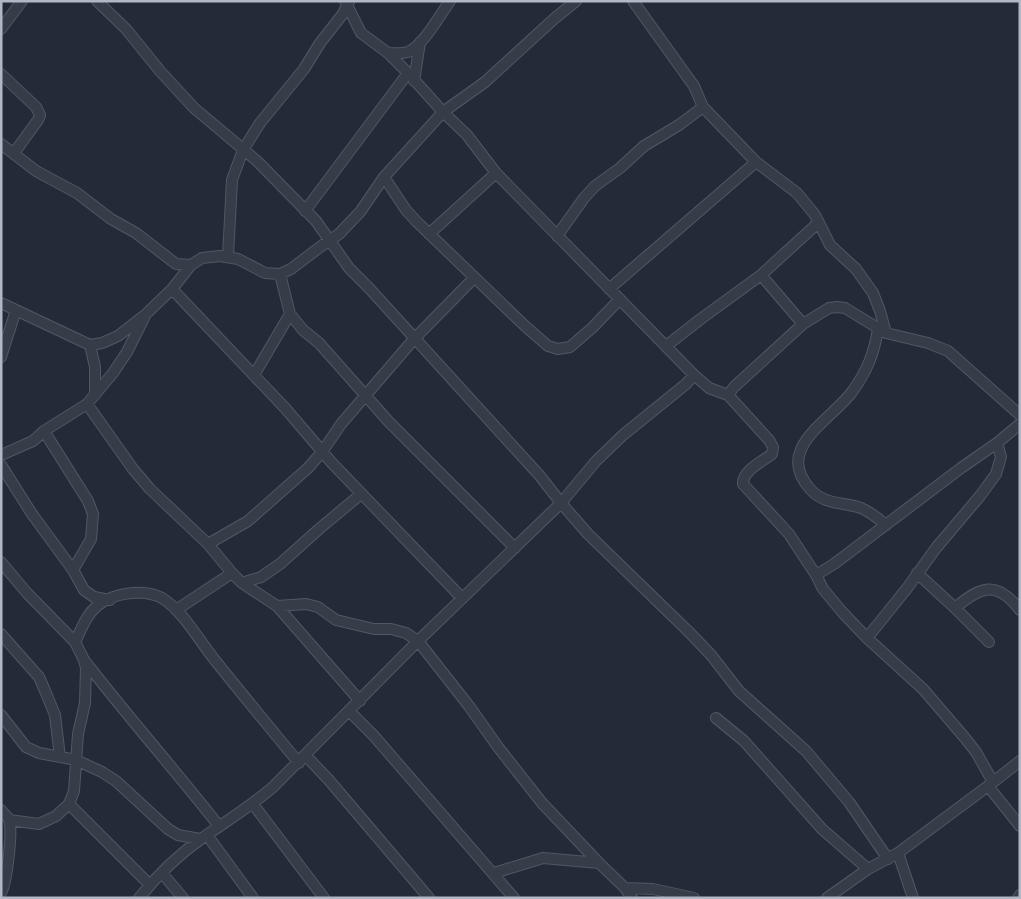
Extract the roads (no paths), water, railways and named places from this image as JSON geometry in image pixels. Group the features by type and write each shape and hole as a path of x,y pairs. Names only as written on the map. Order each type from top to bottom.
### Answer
{"street":[{"path":"1,29 22,1"},
{"path":"97,1 126,30 194,108 274,177 305,212 316,221 349,268 540,476 560,503 588,534 690,633 711,655 739,691 806,751 848,802 888,859"},
{"path":"388,53 411,51 420,42 450,1"},
{"path":"1,303 90,345 102,343 118,336 145,315 172,290 191,265 202,258 228,256 238,258 266,273 280,274 292,269 339,234 360,212 384,177 443,112 485,82 576,1"},
{"path":"633,1 694,86 703,107 756,162 797,193 814,215 830,245 856,269 873,294 880,311 882,331 867,369 851,393 809,436 800,448 797,466 800,476 812,491 829,502 860,508 886,525"},
{"path":"228,256 232,180 243,150 260,123 304,69 320,42 342,15 348,3"},
{"path":"348,3 361,33 388,53 443,112 467,134 496,173 556,236 694,375 709,388 728,395 770,440 774,447 772,454 746,474 743,484 789,534 823,589 843,613 867,638 923,689 976,752 990,784 1020,826"},
{"path":"414,81 420,42"},
{"path":"305,212 408,73"},
{"path":"1,74 36,107 40,115 14,153"},
{"path":"556,236 584,198 596,186 620,168 644,146 679,125 703,107"},
{"path":"1,144 36,171 77,193 111,219 136,233 176,264 191,265"},
{"path":"609,289 756,162"},
{"path":"429,234 496,173"},
{"path":"384,177 406,210 429,234 548,346 558,349 570,347 592,328 620,299"},
{"path":"666,346 761,275 818,223"},
{"path":"176,264 180,279"},
{"path":"280,274 290,314 302,330 319,343 366,396 448,482 515,548"},
{"path":"761,275 803,324"},
{"path":"208,544 248,521 308,468 322,452 340,424 414,339 474,278"},
{"path":"172,290 285,408 361,494 462,598"},
{"path":"728,395 734,387 803,324 829,308 837,307 845,308 882,331 928,343 948,351 1020,415"},
{"path":"1,357 16,310"},
{"path":"254,375 290,314"},
{"path":"1,455 33,441 44,431 87,404 113,373 127,352 145,315"},
{"path":"90,345 95,367 95,394"},
{"path":"139,898 150,885 203,837 253,804 302,759 418,641 560,503 603,454 623,435 686,384 694,375"},
{"path":"87,404 133,469 150,488 208,544 232,574 242,583 277,606 360,701"},
{"path":"816,575 834,564 1020,424"},
{"path":"44,431 88,501 93,514 90,539 73,570"},
{"path":"867,638 996,474 1000,457 996,443"},
{"path":"1,464 32,514 73,570 84,590 94,598 110,600"},
{"path":"242,583 261,576 280,564 319,528 361,494"},
{"path":"1,562 40,608 75,642 84,660 116,702 174,768 219,826"},
{"path":"176,610 232,574"},
{"path":"917,574 989,642"},
{"path":"955,608 971,594 988,590 1000,591 1009,596 1020,610"},
{"path":"75,642 88,616 98,605 129,592 143,592 161,598 176,610 213,658 302,759 328,779 429,898"},
{"path":"277,606 306,604 318,606 336,620 374,629 390,629 406,633 418,641 542,802 598,863 625,888 632,898"},
{"path":"1,634 39,677 43,685 55,715 60,757"},
{"path":"9,820 39,824 56,816 69,804 74,791 78,734 85,703 86,668 84,660"},
{"path":"349,711 374,736 514,898"},
{"path":"1,715 26,747 39,753 76,760 102,772 116,781 168,830 178,835 203,837 253,898"},
{"path":"716,718 744,742 822,829 868,869"},
{"path":"827,898 868,869 898,852 1020,761"},
{"path":"69,804 150,885"},
{"path":"253,804 324,898"},
{"path":"1,810 9,820 9,844 4,894"},
{"path":"898,852 913,898"},
{"path":"494,873 543,858 598,863"},
{"path":"162,874 184,898"},
{"path":"625,888 653,889 694,898"}]}
